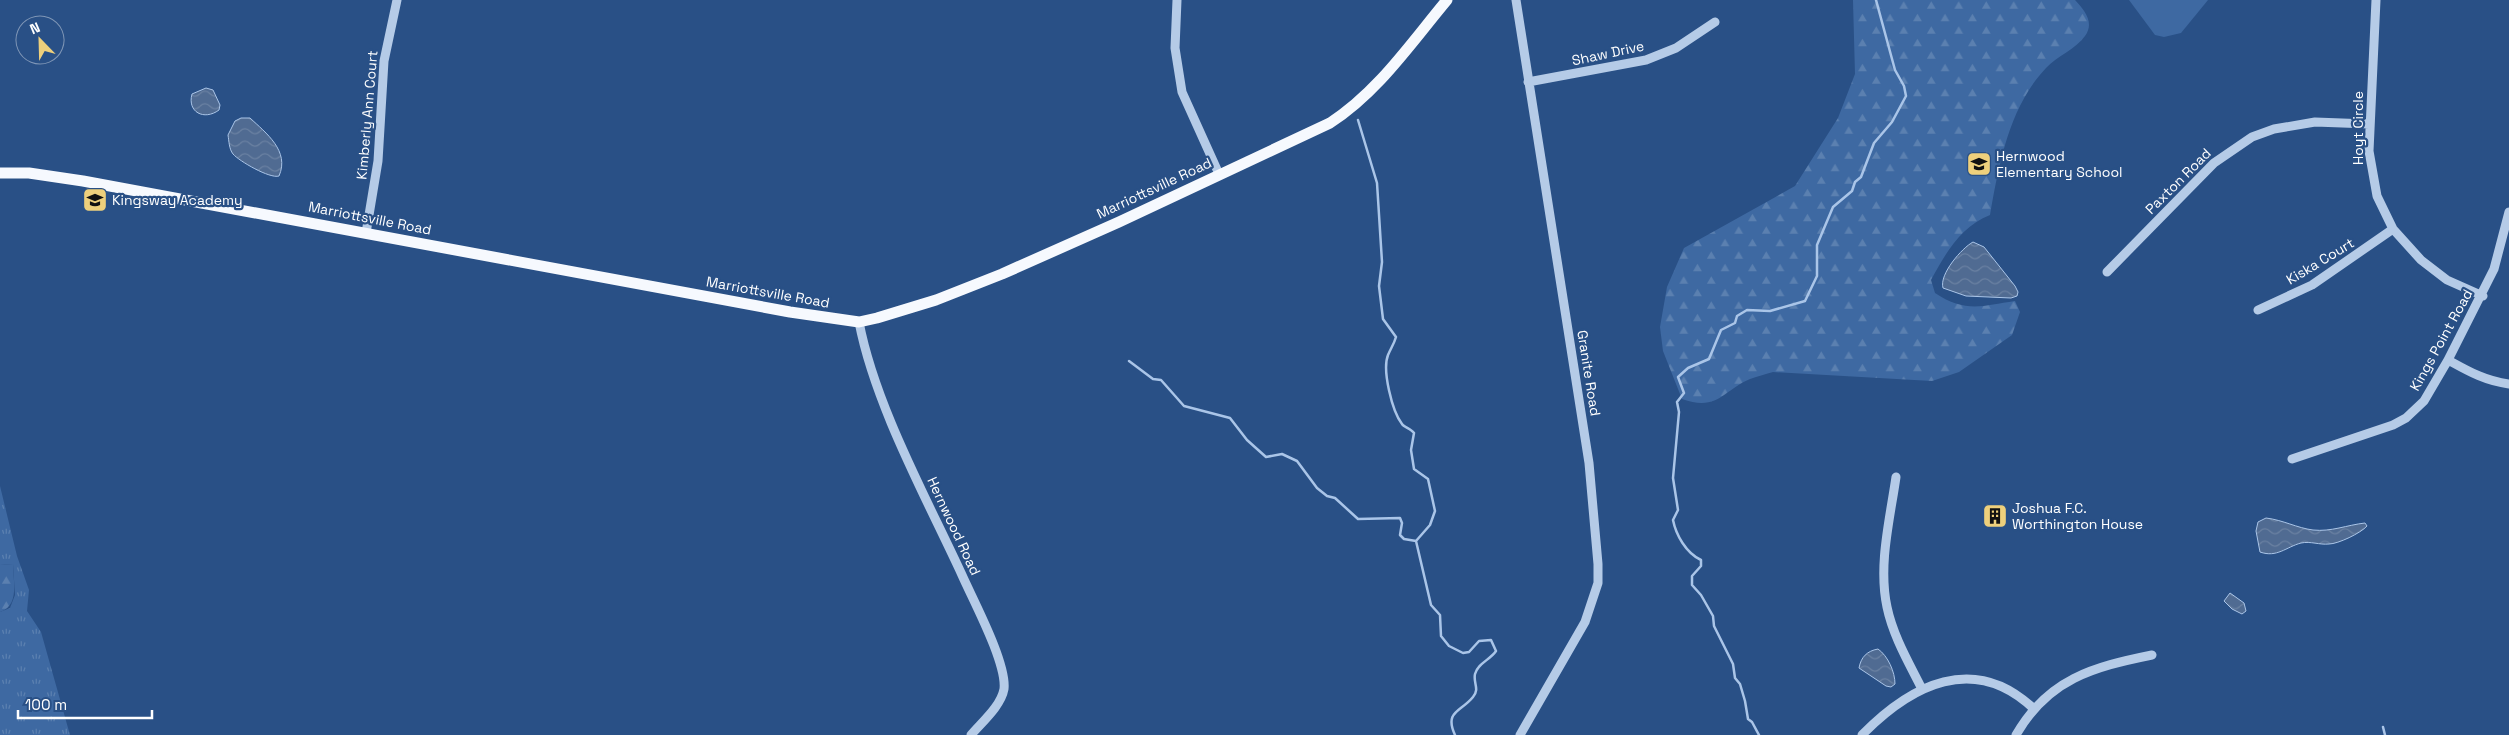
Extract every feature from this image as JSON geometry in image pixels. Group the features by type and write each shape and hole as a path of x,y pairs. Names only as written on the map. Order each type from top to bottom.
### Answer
{"main road":[{"name":"Marriottsville Road","path":"0,173 16,172 48,176 790,312 859,322 884,317 936,300 1002,274 1119,222 1320,128 1348,111 1384,76 1447,0"}],"street":[{"name":"Kimberly Ann Court","path":"366,233 378,162 384,61 397,0"},
{"path":"1177,0 1175,48 1182,92 1219,174"},
{"name":"Granite Road","path":"1516,0 1585,436 1598,564 1598,583 1585,622 1520,735"},
{"name":"Hoyt Circle","path":"2376,0 2369,124 2369,151 2375,186 2393,230 2432,270 2447,280 2482,296"},
{"name":"Shaw Drive","path":"1528,82 1646,60 1676,48 1715,22"},
{"name":"Paxton Road","path":"2107,272 2214,163 2252,137 2274,129 2315,122 2369,124"},
{"name":"Kings Point Road","path":"2292,459 2393,425 2406,418 2424,401 2482,296 2494,269 2509,212"},
{"name":"Kiska Court","path":"2258,310 2312,285 2393,230"},
{"name":"Hernwood Road","path":"859,322 863,343 892,423 981,617 1003,676 1004,689 1000,699 971,735"},
{"path":"2448,360 2485,379 2509,384"},
{"path":"1896,477 1885,561 1886,599 1896,634 1922,689"},
{"path":"2016,735 2034,709 2064,683 2102,666 2152,656"},
{"path":"1862,735 1892,707 1922,689 1952,680 1986,682 2013,692 2034,709"}],"green space":[{"path":"1853,0 2075,0 2087,16 2089,26 2085,36 2077,45 2046,68 2033,83 2014,118 1997,176 1990,215 1971,226 1962,234 1948,251 1931,280 1935,293 1965,306 1993,305 2015,301 2020,312 2012,335 1959,372 1932,381 1773,372 1750,379 1712,401 1704,403 1682,399 1663,351 1660,327 1667,287 1684,248 1795,186 1838,118 1855,74"},
{"path":"2129,0 2208,0 2181,33 2164,37 2155,35"},
{"path":"0,486 17,556 29,590 27,611 41,632 70,735 0,735 0,612 10,608 15,595 13,564 0,565"},
{"path":"13,564 13,598 6,609 0,612 0,565"}],"water":[{"path":"206,88 213,90 220,105 219,110 203,115 194,110 191,100 192,94"},
{"path":"241,118 250,118 275,143 281,158 282,167 279,176 269,175 255,169 233,154 229,145 228,135 235,121"},
{"path":"1973,242 1984,247 2015,286 2018,292 2017,296 2011,298 1966,296 1943,288 1944,276 1952,262"},
{"path":"2266,518 2313,530 2333,529 2365,523 2367,526 2355,535 2333,544 2301,543 2276,553 2266,554 2260,552 2256,531 2258,522"},
{"path":"2230,593 2244,603 2246,611 2242,614 2232,609 2224,601"},
{"path":"1878,649 1888,660 1892,669 1895,684 1891,687 1886,686 1859,668 1865,655"}],"waterway":[{"path":"1759,735 1752,722 1748,719 1740,684 1735,678 1733,664 1714,626 1713,616 1701,595 1692,585 1692,576 1701,566 1701,560 1682,543 1673,520 1678,510 1673,478 1679,412 1677,402 1684,393 1678,377 1688,368 1709,359 1721,330 1735,323 1737,316 1747,310 1770,311 1805,301 1817,276 1817,245 1833,207 1852,191 1855,182 1861,177 1874,143 1892,122 1906,96 1904,86 1895,70 1876,0"},
{"path":"1358,120 1377,183 1382,262 1379,286 1383,319 1396,337 1386,362 1387,380 1398,418 1403,425 1414,433 1411,450 1414,469 1428,479 1435,511 1430,525 1416,541 1431,605 1440,615 1441,636 1449,646 1463,653 1469,652 1479,641 1491,640 1496,651 1481,664 1475,674 1475,694 1453,716 1451,721 1455,735"},
{"path":"1129,361 1153,379 1161,380 1184,406 1230,418 1247,440 1266,457 1282,454 1297,461 1317,488 1327,496 1335,498 1358,519 1400,518 1402,523 1400,535 1404,539 1416,541"},
{"path":"2383,727 2385,735"}],"place":[{"name":"Hernwood Elementary School","path":"1979,164"},
{"name":"Kingsway Academy","path":"95,200"},
{"name":"Joshua F.C. Worthington House","path":"1995,516"}]}
